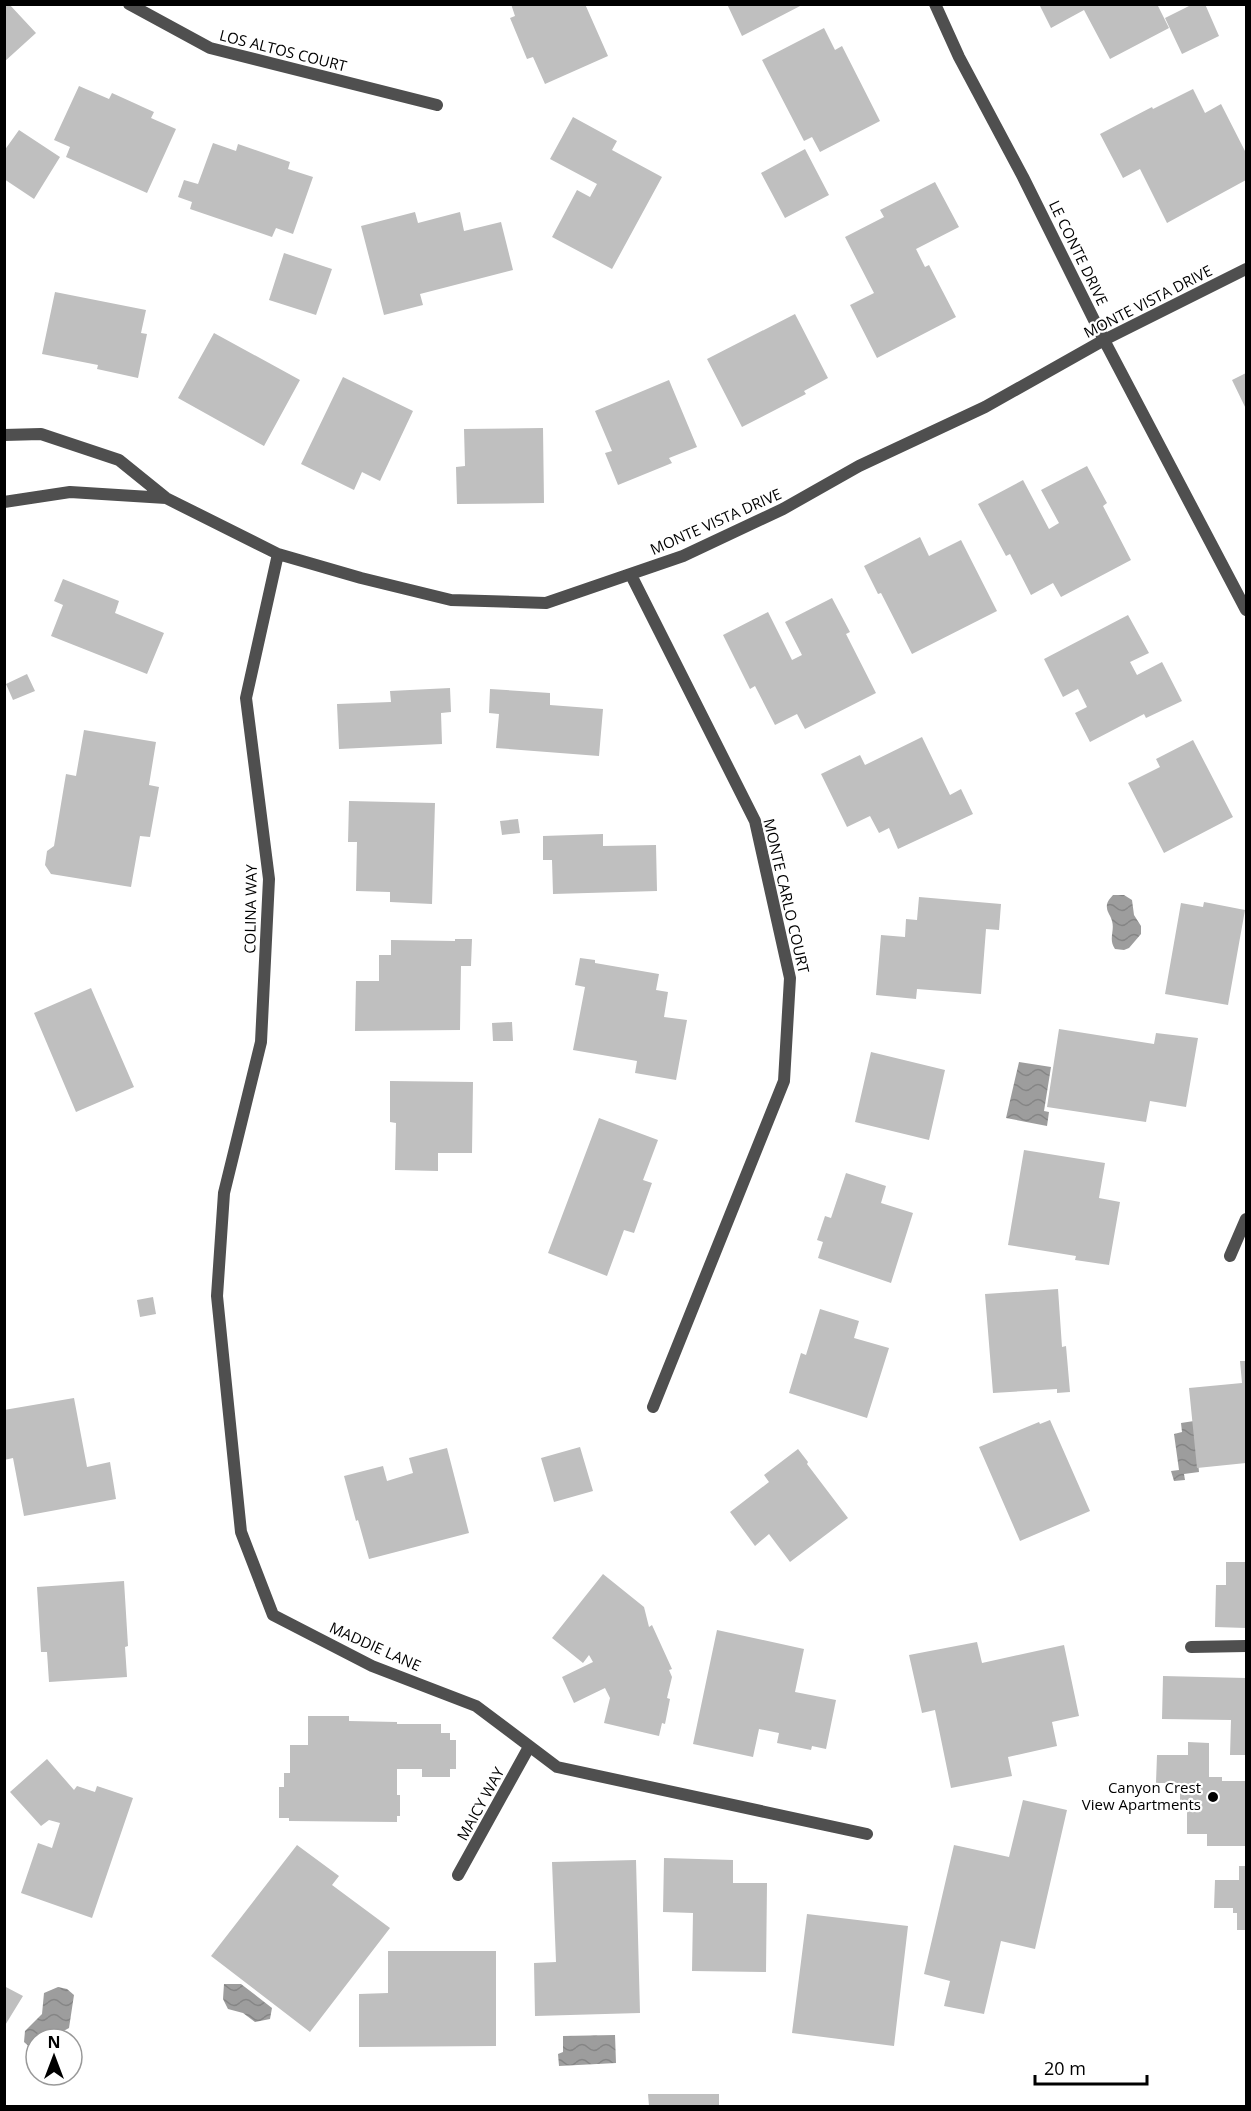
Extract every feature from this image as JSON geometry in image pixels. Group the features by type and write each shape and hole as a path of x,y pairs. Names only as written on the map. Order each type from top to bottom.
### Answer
{"street":[{"name":"LOS ALTOS COURT","path":"129,4 210,48 437,105"},
{"name":"LE CONTE DRIVE","path":"935,4 959,57 1023,177 1104,340 1246,610"},
{"name":"MONTE VISTA DRIVE","path":"4,435 41,434 119,460 166,498 278,554 361,578 451,600 546,603 683,556 783,509 859,466 985,407 1104,340 1246,269"},
{"name":"MONTE VISTA DRIVE","path":"4,502 70,492 166,498"},
{"name":"COLINA WAY","path":"224,1193 261,1042 269,879 246,698 278,554"},
{"name":"MONTE CARLO COURT","path":"632,574 755,821 790,978 784,1081 653,1407"},
{"name":"MADDIE LANE","path":"224,1193 217,1296 241,1532 273,1615 372,1666 476,1706 556,1767 867,1834"},
{"path":"1230,1256 1246,1219"},
{"path":"1191,1647 1246,1646"},
{"name":"MAICY WAY","path":"458,1875 530,1747"}],"water":[{"path":"1113,895 1124,895 1132,900 1134,915 1141,926 1141,934 1129,948 1124,950 1115,949 1112,942 1113,925 1107,906"},
{"path":"1019,1062 1051,1067 1044,1111 1049,1112 1047,1126 1006,1118"},
{"path":"1194,1421 1199,1472 1184,1474 1185,1480 1174,1481 1171,1471 1179,1470 1174,1434 1182,1432 1181,1423"},
{"path":"224,1984 241,1984 272,2008 270,2019 255,2022 243,2013 228,2009 223,1999"},
{"path":"58,1987 67,1989 74,1995 69,2027 29,2027 42,2014 44,1993"},
{"path":"615,2035 616,2063 559,2066 558,2054 563,2052 563,2036"}],"building":[{"path":"4,4 9,4 36,33 4,62"},
{"path":"511,4 585,4 608,56 545,84 533,57 527,59 510,18 515,16"},
{"path":"727,4 804,4 742,36"},
{"path":"1039,4 1157,4 1169,28 1110,59 1084,10 1051,28"},
{"path":"1193,4 1205,4 1219,36 1182,54 1165,18"},
{"path":"824,28 835,50 842,46 880,121 820,152 812,137 804,141 762,60"},
{"path":"79,86 109,99 112,93 154,112 151,118 176,129 147,193 66,157 70,147 54,140"},
{"path":"1193,89 1205,113 1221,104 1246,153 1246,180 1167,223 1140,169 1123,178 1100,134"},
{"path":"573,117 617,141 612,150 662,177 612,269 552,237 577,190 590,197 597,184 550,159"},
{"path":"19,130 60,157 34,199 4,179 4,151"},
{"path":"213,143 236,151 238,144 290,162 288,169 313,177 293,234 276,228 272,237 190,209 192,202 178,197 184,180 198,184"},
{"path":"805,149 829,195 785,218 761,173"},
{"path":"935,182 959,227 916,249 925,267 929,265 956,317 877,358 850,305 874,293 845,237 884,217 880,210"},
{"path":"415,212 418,223 460,212 464,231 501,222 513,270 420,294 423,305 384,315 361,226"},
{"path":"284,253 332,269 316,315 269,300"},
{"path":"55,292 146,310 141,333 147,334 138,378 97,369 98,365 42,354"},
{"path":"795,314 828,378 804,391 806,394 742,427 707,359"},
{"path":"214,333 300,380 264,446 178,398"},
{"path":"1246,373 1246,409 1232,380"},
{"path":"343,377 413,411 380,481 362,472 354,490 301,464"},
{"path":"669,380 697,447 669,458 672,463 618,485 605,453 612,451 595,411"},
{"path":"543,428 544,503 457,504 456,467 465,466 464,429"},
{"path":"1087,466 1107,503 1103,506 1131,560 1061,597 1053,583 1031,595 1010,554 1006,556 978,504 1023,480 1049,529 1059,523 1041,490"},
{"path":"920,537 929,556 961,540 997,611 912,654 881,593 878,594 864,566"},
{"path":"63,579 119,601 115,613 164,633 147,674 51,636 63,605 54,601"},
{"path":"832,598 850,632 846,634 876,693 805,729 797,714 775,725 755,686 750,689 723,635 768,612 792,660 802,655 785,622"},
{"path":"1128,615 1149,653 1130,662 1137,675 1162,662 1182,701 1146,718 1144,714 1090,742 1075,713 1087,707 1078,689 1063,697 1044,659"},
{"path":"27,674 35,691 13,700 6,684"},
{"path":"450,688 451,712 441,713 442,744 339,749 337,704 391,702 390,691"},
{"path":"490,689 550,693 550,705 603,709 599,756 496,748 499,714 489,713"},
{"path":"84,730 156,742 149,785 159,787 150,837 140,836 131,887 51,874 45,865 47,851 54,846 66,774 76,776"},
{"path":"922,737 950,795 961,789 973,814 898,849 889,828 879,833 870,816 847,827 821,774 860,755 865,765"},
{"path":"1193,740 1233,817 1164,853 1128,783 1160,767 1156,759"},
{"path":"349,801 435,803 432,904 390,902 390,892 356,891 357,842 348,842"},
{"path":"518,819 520,833 502,835 500,821"},
{"path":"603,834 603,846 656,845 657,891 553,894 552,860 543,860 543,836"},
{"path":"919,897 1001,904 999,930 986,929 981,994 917,989 916,999 876,995 881,935 905,937 906,919 917,920"},
{"path":"1204,902 1245,910 1228,1005 1165,994 1181,903 1203,907"},
{"path":"455,939 472,939 471,966 461,966 460,1030 355,1031 356,981 379,981 379,955 391,955 391,940 455,941"},
{"path":"580,958 595,960 595,963 659,974 656,990 668,992 664,1017 687,1020 676,1080 635,1073 637,1061 573,1050 585,987 575,985"},
{"path":"91,988 134,1087 76,1112 34,1013"},
{"path":"512,1022 513,1041 493,1041 492,1023"},
{"path":"1059,1029 1154,1044 1156,1033 1198,1038 1186,1107 1150,1101 1146,1122 1047,1107"},
{"path":"871,1052 945,1070 929,1140 855,1122"},
{"path":"390,1081 473,1082 472,1153 438,1153 438,1171 395,1170 396,1123 390,1122"},
{"path":"599,1118 658,1140 643,1180 652,1183 634,1233 624,1230 607,1276 548,1253"},
{"path":"1024,1150 1105,1163 1099,1198 1120,1202 1109,1265 1075,1260 1076,1256 1008,1245"},
{"path":"846,1173 886,1186 881,1203 913,1213 891,1283 818,1258 823,1242 817,1240 825,1216 831,1218"},
{"path":"1058,1289 1062,1347 1066,1346 1070,1392 1057,1393 1057,1389 993,1393 985,1294"},
{"path":"153,1297 156,1314 140,1317 137,1300"},
{"path":"820,1309 859,1321 854,1338 889,1348 867,1418 789,1393 801,1353 806,1355"},
{"path":"1240,1361 1246,1361 1246,1463 1197,1468 1189,1388 1242,1383"},
{"path":"74,1398 87,1467 110,1462 116,1499 24,1516 13,1458 4,1460 4,1410"},
{"path":"1050,1420 1090,1511 1020,1541 979,1447 1039,1422 1040,1424"},
{"path":"580,1447 593,1491 554,1502 541,1458"},
{"path":"447,1448 469,1533 369,1559 344,1476 383,1466 387,1481 413,1473 409,1458"},
{"path":"798,1449 848,1518 790,1562 769,1534 755,1546 730,1512 769,1482 764,1475"},
{"path":"1226,1562 1246,1562 1246,1628 1215,1627 1216,1585 1226,1585"},
{"path":"603,1574 644,1607 649,1627 652,1625 672,1669 669,1670 672,1677 667,1698 670,1699 665,1724 662,1723 659,1736 604,1723 610,1698 605,1688 574,1703 562,1677 593,1662 589,1655 583,1663 552,1638"},
{"path":"124,1581 128,1646 125,1647 127,1677 49,1682 47,1652 41,1652 37,1587"},
{"path":"717,1630 804,1649 795,1692 836,1700 826,1749 812,1746 811,1750 777,1743 779,1733 759,1729 753,1757 693,1744"},
{"path":"977,1642 982,1663 1064,1645 1079,1716 1052,1722 1057,1746 1008,1757 1012,1776 951,1788 935,1710 922,1713 909,1655"},
{"name":"Canyon Crest View Apartments","path":"1163,1676 1246,1678 1246,1755 1230,1755 1231,1720 1162,1719"},
{"path":"308,1716 349,1716 349,1721 397,1722 397,1724 441,1724 441,1733 450,1733 450,1740 456,1740 456,1769 450,1769 450,1777 422,1777 422,1769 397,1769 400,1816 397,1816 397,1822 289,1821 289,1818 279,1818 279,1787 284,1787 284,1773 290,1773 290,1745 308,1745"},
{"name":"Canyon Crest View Apartments","path":"1188,1742 1209,1743 1209,1777 1222,1777 1222,1781 1246,1781 1246,1846 1207,1846 1207,1834 1187,1834 1187,1805 1180,1805 1180,1788 1175,1788 1175,1783 1156,1783 1157,1755 1188,1755"},
{"path":"47,1759 74,1790 77,1786 95,1792 97,1786 133,1798 92,1918 21,1893 38,1843 52,1848 60,1823 49,1820 41,1826 10,1792"},
{"path":"1023,1800 1067,1810 1035,1949 1001,1941 984,2014 944,2006 950,1981 924,1974 954,1845 1009,1857"},
{"path":"297,1845 339,1876 332,1885 390,1928 310,2032 211,1956"},
{"path":"664,1858 733,1860 733,1883 767,1883 766,1972 692,1971 693,1913 663,1912"},
{"path":"636,1860 640,2013 535,2016 534,1963 556,1962 552,1862"},
{"path":"1239,1866 1246,1866 1246,1930 1237,1930 1237,1913 1233,1913 1233,1908 1214,1908 1215,1880 1239,1880"},
{"path":"807,1914 908,1926 894,2046 792,2033"},
{"path":"388,1951 496,1951 496,2046 359,2047 359,1994 388,1993"},
{"path":"4,1986 23,1996 4,2027"},
{"path":"648,2094 719,2094 719,2106 649,2106"}],"place":[{"name":"Canyon Crest View Apartments","path":"1213,1797"}]}
